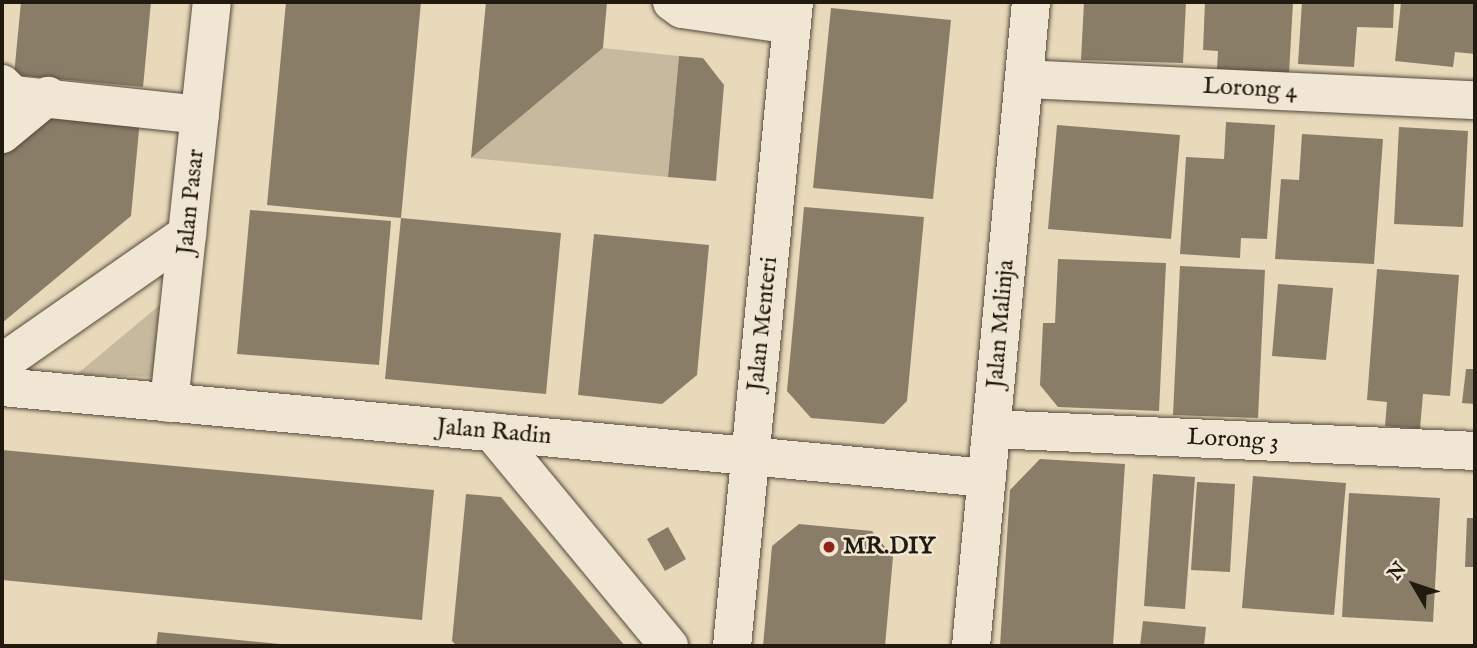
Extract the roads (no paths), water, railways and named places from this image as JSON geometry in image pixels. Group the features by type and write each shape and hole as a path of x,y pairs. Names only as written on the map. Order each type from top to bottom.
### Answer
{"street":[{"name":"Jalan Pasar","path":"169,403 212,2"},
{"path":"672,2 682,9 793,13"},
{"name":"Jalan Malinja","path":"971,646 1031,2"},
{"name":"Jalan Menteri","path":"732,646 793,13"},
{"name":"Lorong 4","path":"1024,79 1475,100"},
{"path":"2,84 13,95 48,96 200,116"},
{"path":"2,134 48,96"},
{"path":"2,363 187,234"},
{"name":"Jalan Radin","path":"2,387 987,478"},
{"name":"Lorong 3","path":"992,429 1475,451"},
{"path":"492,432 669,646"}],"place":[{"name":"MR.DIY","path":"829,547"}]}
